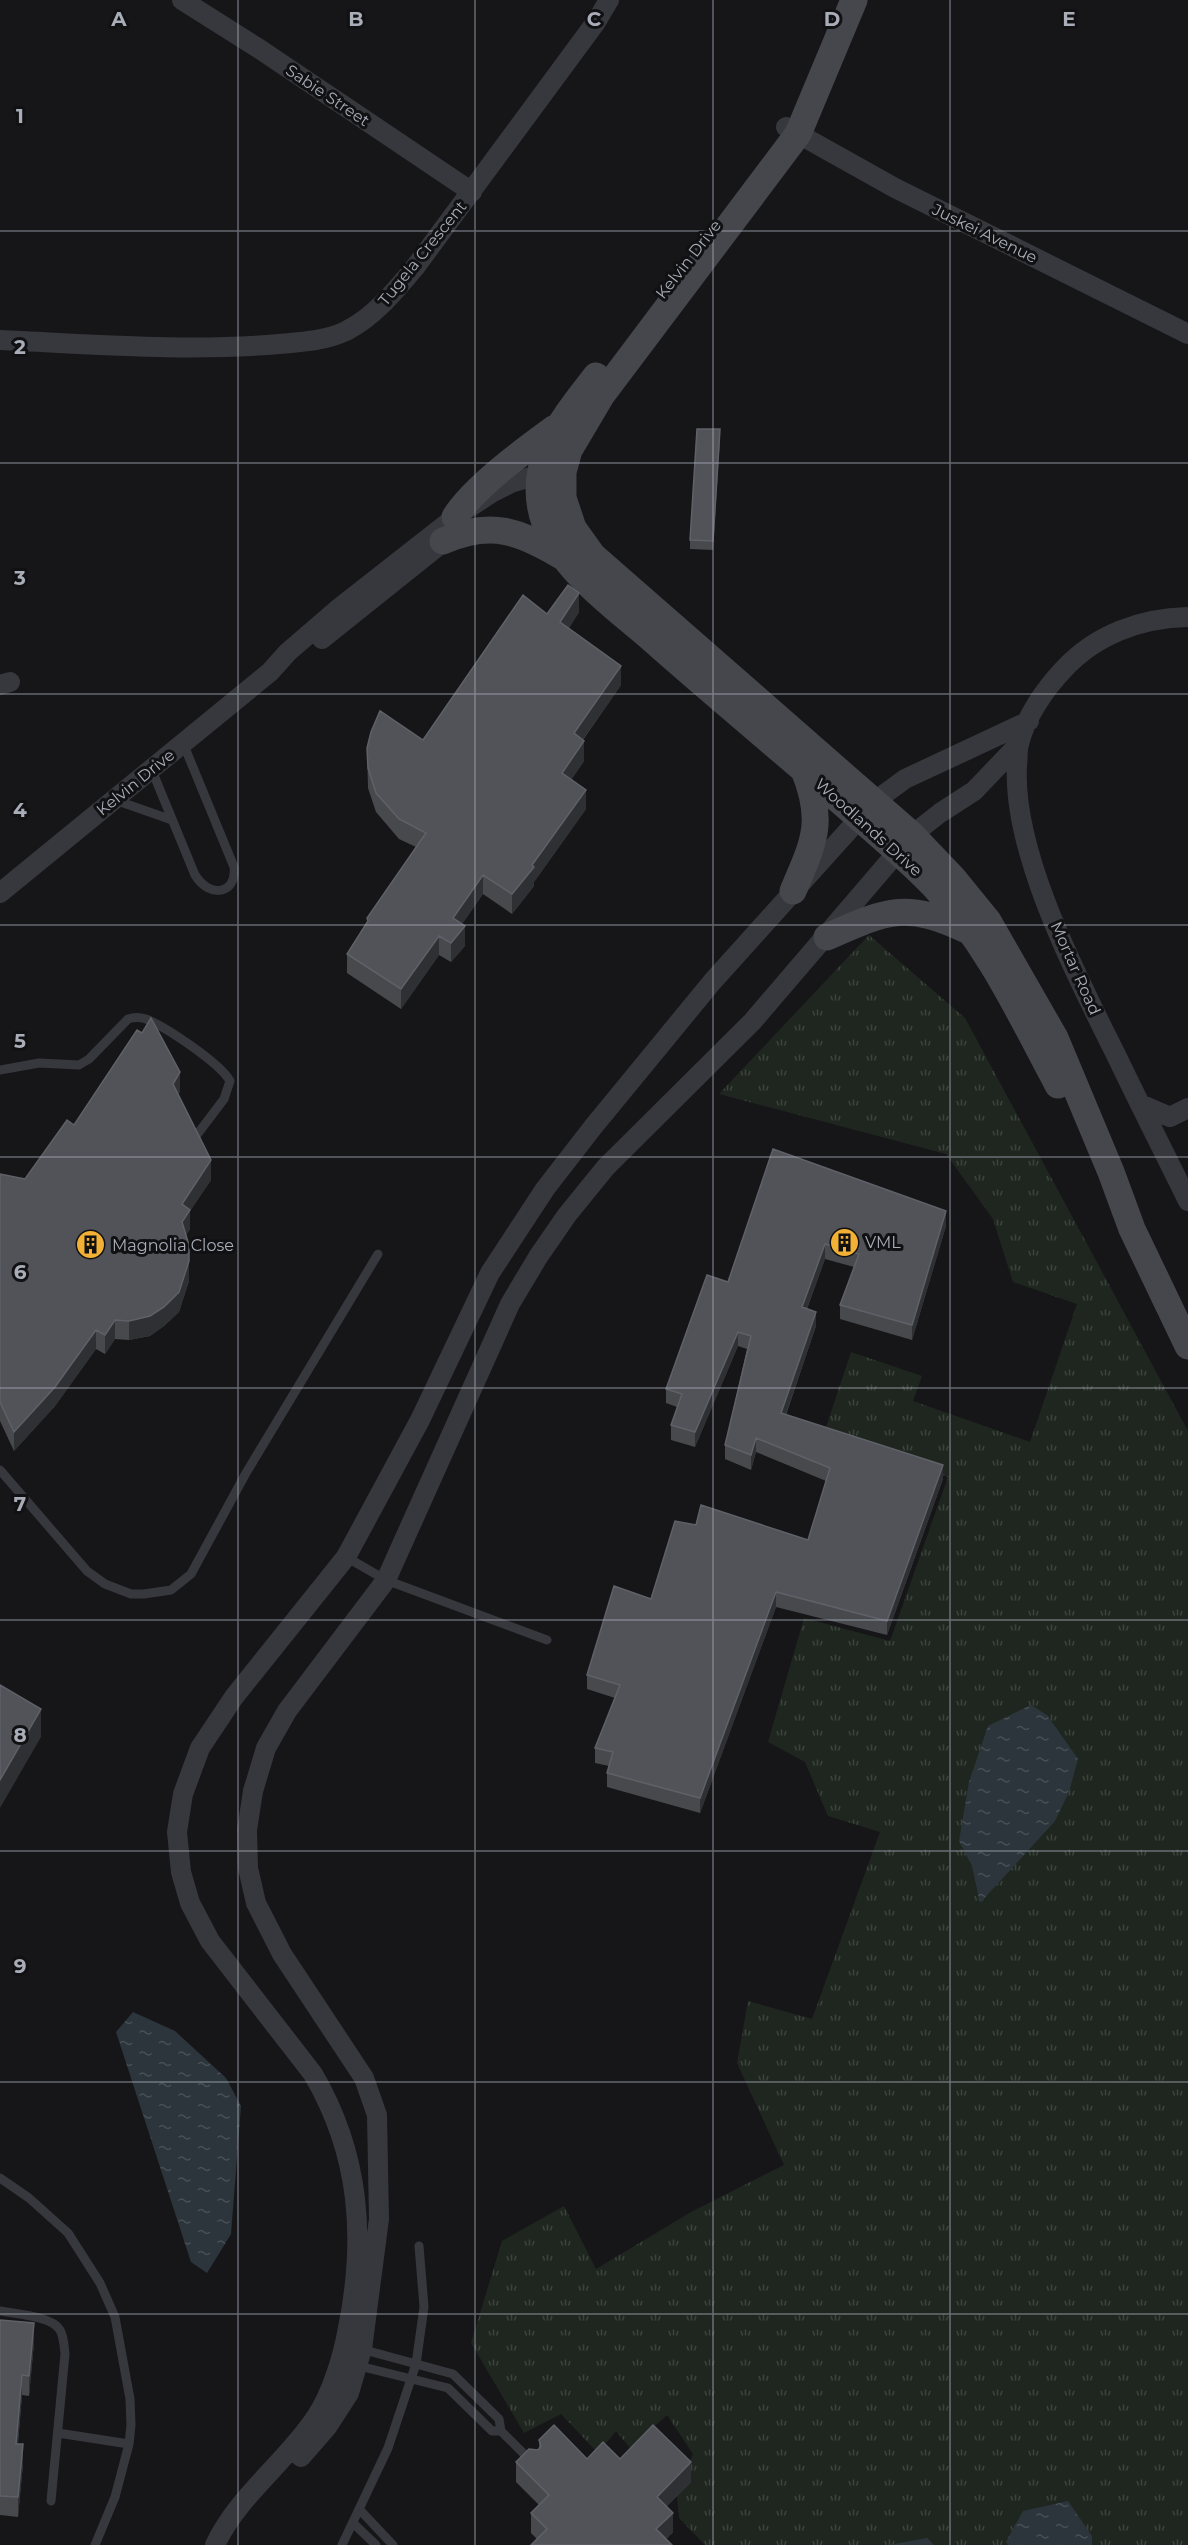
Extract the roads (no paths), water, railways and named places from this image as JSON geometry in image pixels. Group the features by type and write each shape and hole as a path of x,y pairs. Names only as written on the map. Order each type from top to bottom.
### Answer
{"main road":[{"name":"Kelvin Drive","path":"551,479 601,396 792,130 854,0"},
{"name":"Kelvin Drive","path":"551,479 545,453 558,426 705,237 792,130"},
{"path":"455,517 460,508 488,482 558,426"},
{"name":"Woodlands Drive","path":"551,479 545,524 564,558 619,610 804,770 867,809"},
{"name":"Woodlands Drive","path":"551,479 563,498 573,528 593,556 905,843 953,878 988,921 1055,1038 1111,1172 1132,1229 1188,1346"},
{"path":"443,541 472,530 508,531 541,543 564,558"},
{"path":"793,891 813,844 816,825 816,806 804,770"},
{"name":"Woodlands Drive","path":"905,843 933,885 972,933 996,970 1059,1088 1106,1187 1132,1229"},
{"path":"827,937 888,914 905,912 938,916 972,933"}],"street":[{"name":"Sabie Street","path":"182,0 258,48 472,192"},
{"name":"Tugela Crescent","path":"0,340 239,347 320,340 363,322 392,294 472,192 596,22 609,0"},
{"name":"Juskei Avenue","path":"792,130 895,188 1188,334"},
{"name":"Kelvin Drive","path":"0,893 270,672 303,638 455,517 499,489 551,479"},
{"name":"Kelvin Drive","path":"270,672 283,669 295,661 443,541 496,503 551,479"},
{"name":"Mortar Road","path":"1188,617 1152,620 1133,625 1087,648 1056,678 1029,721 1019,744 1019,804 1032,863 1065,947 1188,1202"},
{"path":"229,2545 260,2502 327,2427 349,2393 359,2237 354,2182 343,2140 325,2094 314,2074 210,1941 190,1903 181,1872 177,1832 183,1794 200,1748 234,1697 346,1557 420,1420 490,1273 545,1189 593,1127 712,982 867,809 905,779 1029,721"},
{"path":"214,2545 246,2499 318,2415 352,2355 379,2219 377,2115 364,2078 282,1954 256,1903 248,1868 247,1830 253,1791 266,1748 287,1710 386,1580 510,1304 567,1215 606,1167 752,1022 905,843 940,813 974,791 1019,744"},
{"path":"1140,1104 1170,1117 1188,1108"}],"lane":[{"path":"151,768 199,881 211,891 216,892 228,886 232,880 234,867 183,743"},
{"path":"113,799 172,820"},
{"path":"0,1070 39,1063 79,1065 89,1059 128,1019 136,1017 147,1020 192,1046 226,1074 230,1081 224,1099 196,1136"},
{"path":"0,1470 87,1571 105,1584 131,1594 171,1590 191,1574 246,1473 378,1254"},
{"path":"346,1557 386,1580 547,1640"},
{"path":"0,2178 29,2198 68,2233 100,2283 115,2317 130,2399 129,2444 115,2497 94,2545"},
{"path":"342,2545 388,2448 416,2364 424,2307 419,2246"},
{"path":"0,2311 44,2319 58,2326 62,2332 65,2354 51,2501"},
{"path":"352,2355 416,2364 453,2374 500,2419 501,2431 534,2464"},
{"path":"352,2355 411,2380 448,2388 492,2431 501,2431"},
{"path":"471,2410 480,2401"},
{"path":"58,2433 129,2444"},
{"path":"360,2510 393,2545"},
{"path":"353,2523 375,2545"}],"water":[{"path":"1031,1705 1047,1715 1078,1759 1069,1792 1055,1821 980,1903 972,1866 959,1841 969,1782 988,1726"},
{"path":"133,2012 175,2031 226,2078 241,2106 231,2234 207,2273 191,2262 116,2032"},
{"path":"1068,2501 1092,2536 1092,2545 1008,2545 1006,2542 1023,2511"},
{"path":"927,2538 934,2545 889,2545"}],"place":[{"name":"VML","path":"844,1242"},
{"name":"Magnolia Close","path":"91,1245"}]}
